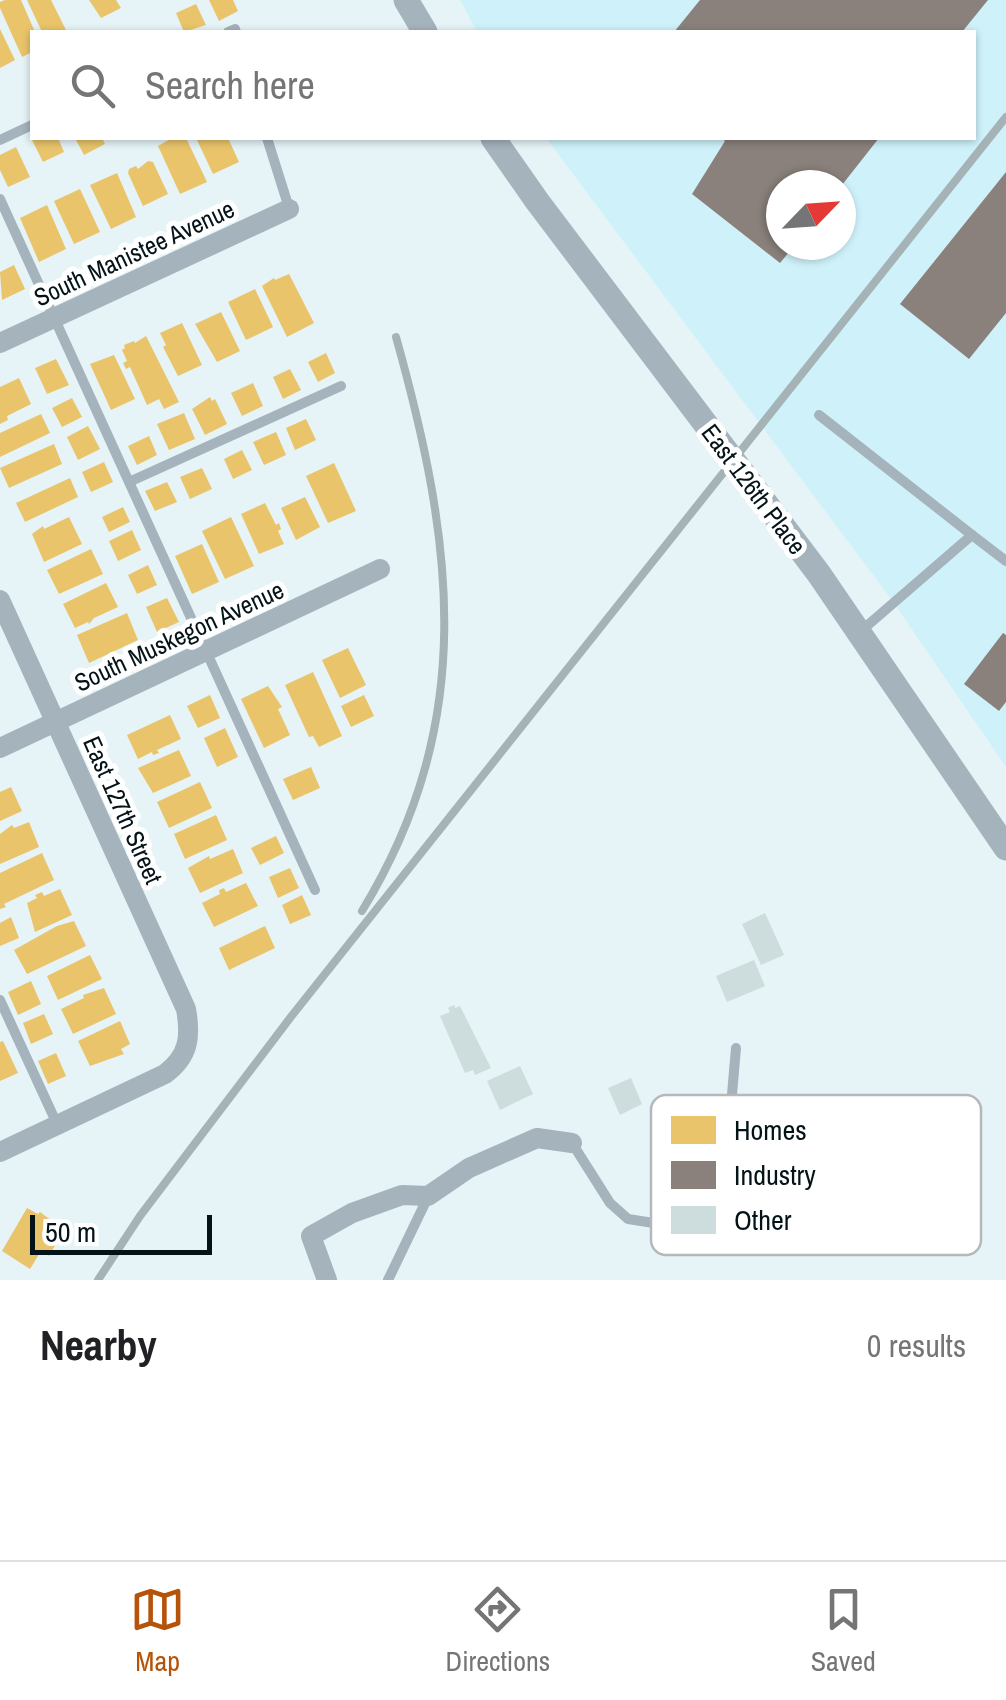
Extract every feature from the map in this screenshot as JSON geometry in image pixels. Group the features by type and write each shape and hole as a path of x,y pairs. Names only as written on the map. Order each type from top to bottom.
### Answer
{"street":[{"path":"406,0 425,30"},
{"name":"East 126th Place","path":"494,140 860,632 1006,848"},
{"name":"South Manistee Avenue","path":"0,343 289,210"},
{"name":"South Muskegon Avenue","path":"0,748 380,569"},
{"name":"East 127th Street","path":"0,600 186,1008 189,1044 178,1064 166,1074 58,1125"},
{"path":"0,1152 58,1125"},
{"path":"327,1280 310,1236 352,1213 402,1195 428,1196 469,1168 537,1138 572,1144"}],"lane":[{"path":"0,140 30,126"},
{"path":"268,140 289,210"},
{"path":"0,199 315,890"},
{"path":"129,482 341,386"},
{"path":"819,416 1006,561"},
{"path":"860,632 972,535"},
{"path":"0,1000 58,1125"},
{"path":"732,1095 736,1048"},
{"path":"572,1144 610,1204 628,1220 651,1223"},
{"path":"388,1280 428,1196"}],"shaded area":[{"path":"460,0 1006,0 1006,767 891,599 547,140 976,140 976,30 476,30"}],"building: Homes":[{"path":"21,0 34,30 30,30 30,53 22,57 0,8 0,2"},
{"path":"27,0 51,0 66,30 41,30"},
{"path":"89,0 116,0 121,8 101,18"},
{"path":"209,0 233,0 238,11 219,21"},
{"path":"196,4 206,25 183,30 176,13"},
{"path":"0,29 15,60 0,68"},
{"path":"32,140 59,140 64,152 43,162"},
{"path":"76,140 103,140 105,144 84,155"},
{"path":"168,140 187,140 207,182 180,194 158,146"},
{"path":"197,140 229,140 239,162 213,174"},
{"path":"16,147 30,177 8,187 0,170 0,155"},
{"path":"153,162 168,194 143,206 128,173"},
{"path":"117,173 136,217 111,229 90,185"},
{"path":"80,189 100,232 74,244 54,201"},
{"path":"47,205 66,249 39,262 20,218"},
{"path":"14,265 25,289 2,300 0,272"},
{"path":"289,274 314,323 287,337 262,286"},
{"path":"255,289 273,327 246,340 228,302"},
{"path":"221,312 240,351 217,362 195,324"},
{"path":"182,323 202,365 178,376 160,333"},
{"path":"146,336 179,402 164,409 159,399 147,405 130,367 126,369 123,363 127,361 124,345"},
{"path":"326,353 335,373 318,382 308,362"},
{"path":"114,355 135,399 111,410 90,364"},
{"path":"56,359 69,385 47,394 35,368"},
{"path":"290,369 301,390 283,399 273,377"},
{"path":"19,378 31,404 0,424 0,387"},
{"path":"253,383 263,406 242,416 231,393"},
{"path":"210,397 215,399 227,424 205,435 192,409"},
{"path":"72,398 82,417 62,427 52,408"},
{"path":"184,413 195,439 169,450 157,424"},
{"path":"41,414 50,433 0,457 0,433"},
{"path":"306,419 316,440 295,450 286,428"},
{"path":"88,426 100,449 78,460 67,437"},
{"path":"276,432 286,455 264,465 253,442"},
{"path":"149,436 157,455 137,465 128,446"},
{"path":"54,444 62,464 9,488 0,468"},
{"path":"242,450 252,470 233,479 224,459"},
{"path":"104,462 113,482 91,492 82,472"},
{"path":"334,463 356,511 328,523 306,476"},
{"path":"202,468 212,489 190,499 180,477"},
{"path":"70,478 78,497 25,522 16,503"},
{"path":"167,482 177,502 155,511 145,491"},
{"path":"305,497 320,527 296,540 281,508"},
{"path":"265,503 276,525 279,523 284,544 259,554 241,514"},
{"path":"123,507 130,522 109,532 102,517"},
{"path":"69,517 82,544 44,562 32,534"},
{"path":"231,517 254,566 225,579 202,531"},
{"path":"132,530 141,550 118,561 109,541"},
{"path":"202,544 219,582 192,594 175,556"},
{"path":"91,549 103,574 59,594 47,570"},
{"path":"148,565 157,585 137,594 128,575"},
{"path":"106,583 118,607 75,628 63,604"},
{"path":"167,598 179,622 157,632 146,607"},
{"path":"127,613 138,640 89,663 77,635"},
{"path":"348,648 366,685 340,698 322,660"},
{"path":"313,672 342,736 319,747 313,736 309,737 285,685"},
{"path":"268,686 282,707 278,709 290,735 264,748 241,699"},
{"path":"210,695 220,718 198,728 187,706"},
{"path":"364,695 374,716 351,727 341,706"},
{"path":"170,715 181,739 157,750 159,753 138,759 127,735"},
{"path":"225,728 238,757 217,767 204,738"},
{"path":"179,750 191,776 153,793 138,768"},
{"path":"311,767 320,788 293,800 283,779"},
{"path":"200,782 212,808 169,828 157,802"},
{"path":"11,787 22,811 0,821 0,792"},
{"path":"216,815 227,840 185,859 174,834"},
{"path":"29,822 39,847 0,864 0,834 12,825 14,828"},
{"path":"276,836 284,853 260,865 251,848"},
{"path":"233,849 243,873 200,893 188,868"},
{"path":"42,853 54,880 0,909 0,873"},
{"path":"290,868 299,888 278,898 269,877"},
{"path":"246,883 258,906 214,927 202,903 220,894 219,890 224,888 226,892"},
{"path":"60,889 72,915 35,932 27,903 42,892 44,896"},
{"path":"302,895 311,915 290,924 282,905"},
{"path":"11,917 19,938 0,946 0,923"},
{"path":"74,921 86,946 27,974 14,950"},
{"path":"265,926 275,948 229,970 219,948"},
{"path":"90,955 102,979 58,1000 47,976"},
{"path":"31,981 41,1004 18,1015 8,992"},
{"path":"104,988 116,1014 73,1034 61,1009"},
{"path":"44,1014 53,1034 31,1044 23,1023"},
{"path":"120,1021 130,1044 121,1049 124,1054 90,1066 78,1041"},
{"path":"3,1041 18,1073 0,1081 0,1042"},
{"path":"56,1053 66,1076 48,1084 38,1061"},
{"path":"27,1208 40,1212 64,1230 49,1256 41,1251 30,1269 2,1251"}],"building: Industry":[{"path":"700,0 988,0 964,30 676,30"},
{"path":"724,140 877,140 854,170 766,170 766,252 692,194"},
{"path":"1006,172 1006,313 969,359 900,304"},
{"path":"1003,633 1006,702 999,711 964,684"}],"building: Other":[{"path":"765,913 784,955 761,965 742,924"},
{"path":"754,960 765,986 727,1002 716,976"},
{"path":"460,1006 491,1068 475,1075 473,1070 465,1073 440,1016 450,1012 448,1008"},
{"path":"520,1066 533,1094 500,1110 487,1081"},
{"path":"631,1078 642,1104 620,1115 608,1088"}],"railway":[{"path":"98,1280 140,1216 290,1018 1006,117"},
{"path":"362,911 399,840 425,769 439,699 444,629 441,558 431,486 396,337"}]}
